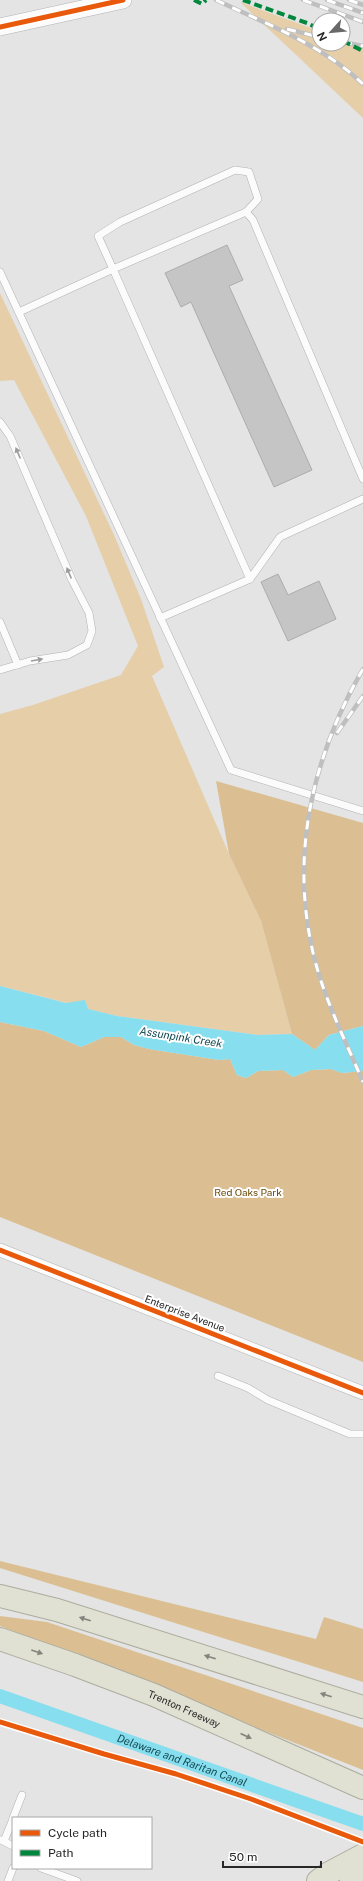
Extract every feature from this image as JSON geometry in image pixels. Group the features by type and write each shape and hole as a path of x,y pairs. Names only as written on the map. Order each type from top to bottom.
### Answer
{"highway":[{"path":"0,1596 80,1617 363,1707"},
{"name":"Trenton Freeway","path":"0,1640 70,1663 154,1695 363,1788"},
{"path":"318,1881 329,1873 363,1856"},
{"path":"351,1881 363,1874"}],"street":[{"path":"0,27 123,0"},
{"name":"Enterprise Avenue","path":"0,1250 363,1393"}],"lane":[{"path":"19,312 113,270 246,212 258,199 250,172 235,170 120,222 98,236 113,270 250,579"},
{"path":"246,212 253,220 363,479"},
{"path":"0,272 231,770 363,811"},
{"path":"0,422 10,436 72,580 89,613 92,631 87,645 68,655 30,661 0,670"},
{"path":"160,618 250,579 280,537 363,499"},
{"path":"0,622 18,665"},
{"path":"218,1376 248,1388 268,1400 350,1434 363,1434"},
{"path":"14,1817 22,1796"},
{"path":"12,1821 2,1841 12,1846"},
{"path":"8,1881 13,1869"},
{"path":"44,1869 77,1881"}],"shaded area":[{"path":"240,2 311,28 311,52 351,52 351,42 363,46 363,118"},
{"path":"0,293 114,535 141,599 164,667 152,676 229,854 261,921 292,1034 257,1035 117,1016 88,1009 85,1001 67,1003 0,986 0,714 33,705 121,675 138,646 86,516 14,380 0,381"}],"green space":[{"path":"216,781 363,823 363,1026 329,1035 315,1050 292,1034 261,921 229,854"},
{"name":"Red Oaks Park","path":"0,1022 44,1031 81,1047 104,1037 121,1037 134,1045 149,1049 219,1060 230,1059 237,1075 246,1078 258,1071 283,1070 293,1077 311,1070 331,1069 342,1073 363,1071 363,1362 0,1217"},
{"path":"0,1561 316,1639 324,1617 363,1629 363,1682 0,1568"},
{"path":"0,1616 47,1622 363,1728 363,1770 0,1626"}],"water":[{"name":"Assunpink Creek","path":"0,986 66,1003 85,1000 88,1009 117,1016 257,1035 292,1034 315,1050 329,1035 363,1026 363,1071 342,1073 331,1069 311,1070 293,1077 283,1070 258,1071 246,1078 237,1075 230,1059 219,1060 149,1049 134,1045 121,1037 104,1037 81,1047 44,1031 0,1022"}],"building":[{"path":"227,245 243,280 229,286 312,470 274,487 191,302 181,307 165,273"},
{"path":"278,574 288,595 319,581 336,619 288,641 261,582"}],"waterway":[{"name":"Delaware and Raritan Canal","path":"0,1696 363,1824"}],"railway":[{"path":"216,0 293,36 330,58 363,84"},
{"path":"303,0 363,22"},
{"path":"327,0 363,13"},
{"path":"349,0 363,5"},
{"path":"287,29 311,35"},
{"path":"351,44 363,46"},
{"path":"363,669 346,701 332,733 320,767 306,836 304,871 306,907 311,943 320,979 333,1014 363,1082"},
{"path":"337,733 363,696"}],"marked path":[{"path":"194,0 202,4 206,0"},
{"path":"243,0 311,25"},
{"path":"351,45 363,51"}],"cycle path":[{"path":"0,27 123,0"},
{"path":"0,1250 363,1393"},
{"path":"0,1722 104,1754 176,1774 251,1799 363,1842"}]}
